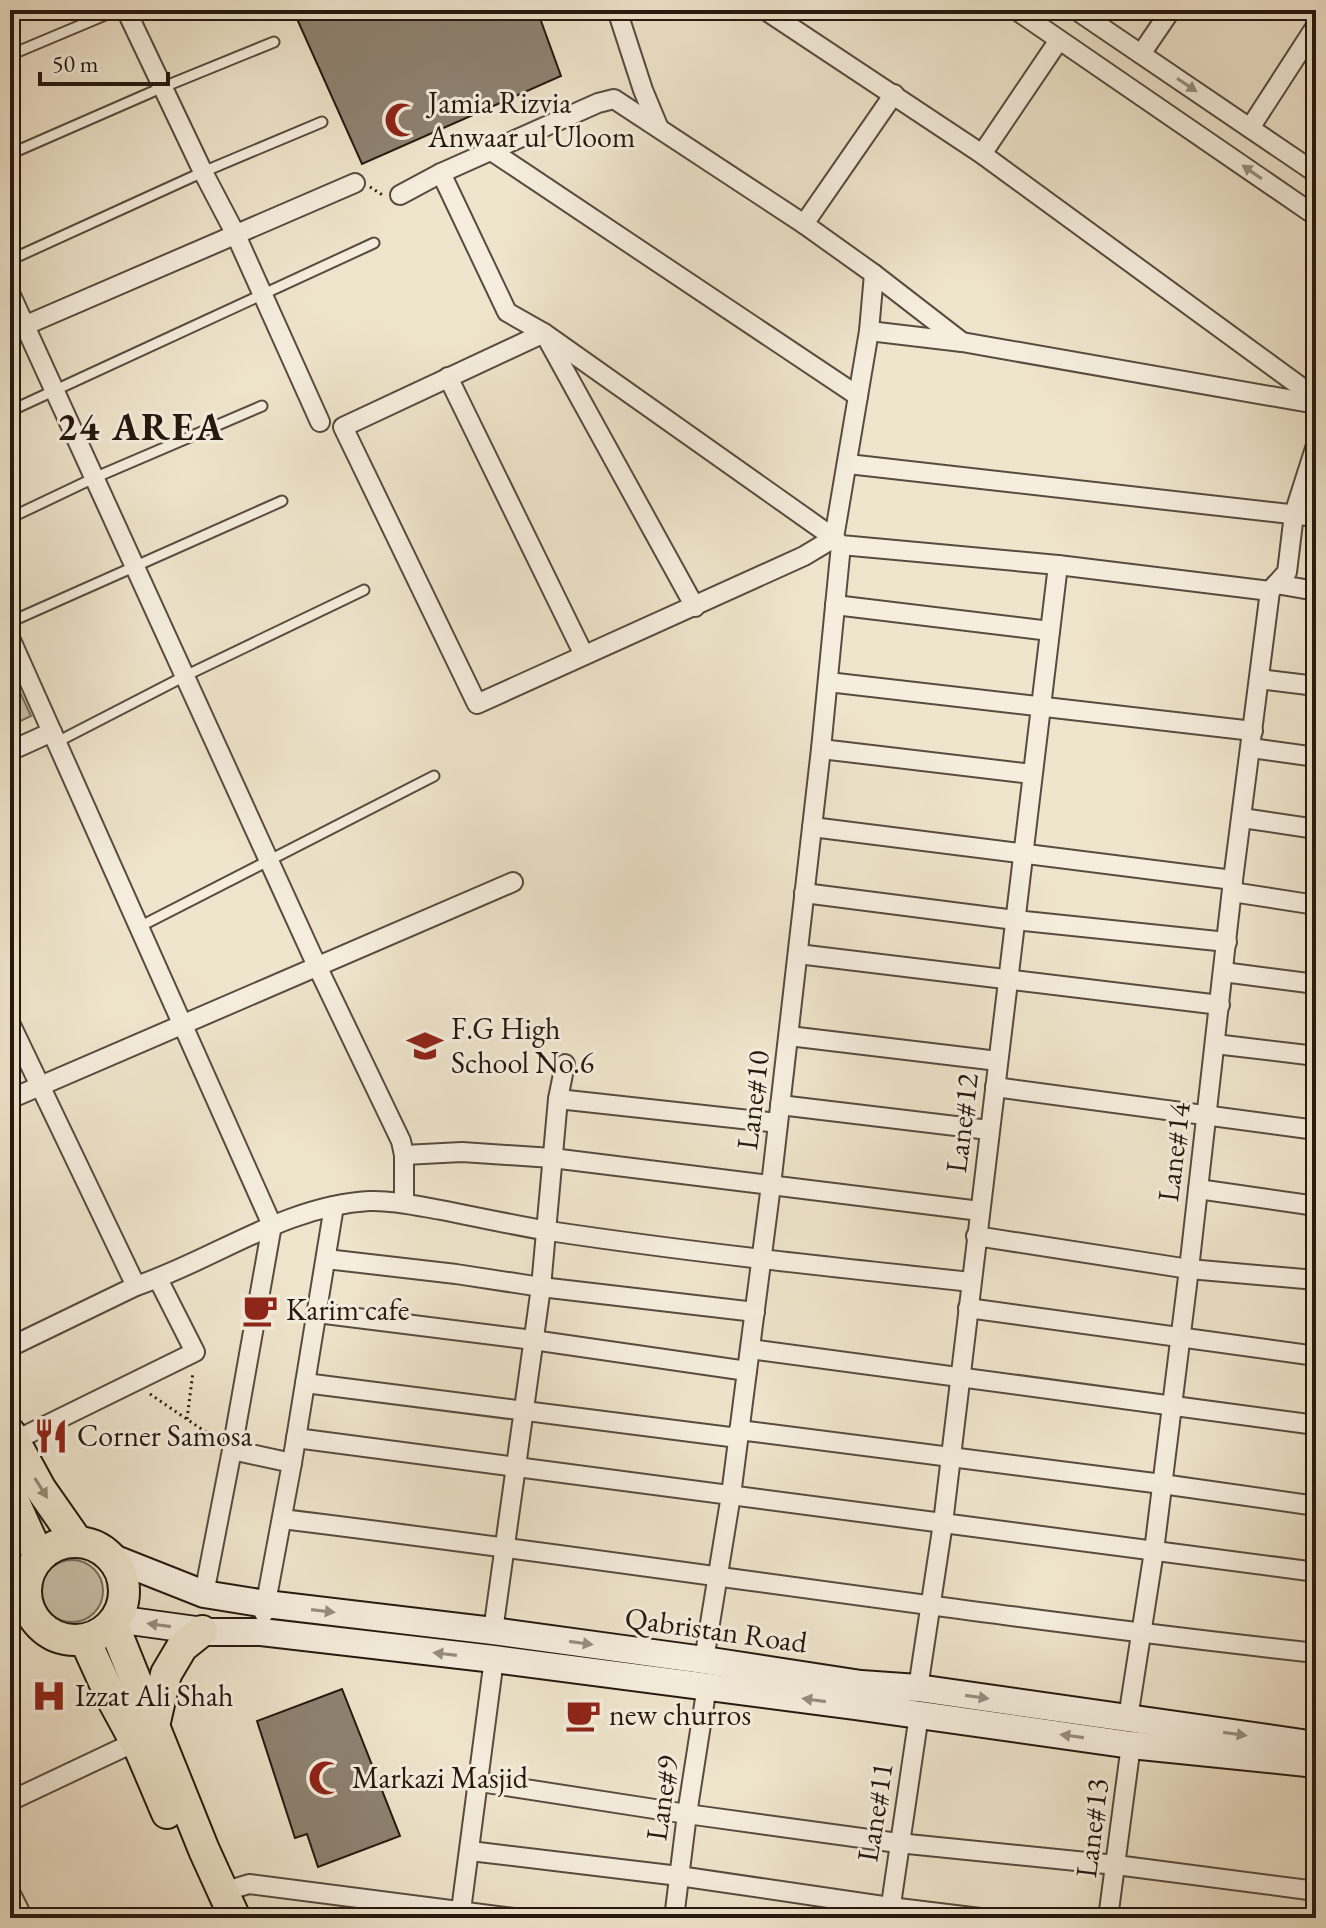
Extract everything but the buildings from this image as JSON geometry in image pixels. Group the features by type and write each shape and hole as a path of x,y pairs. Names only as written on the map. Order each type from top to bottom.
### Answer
{"main road":[{"path":"12,1437 40,1488 77,1541"},
{"path":"10,1493 28,1557 20,1608 47,1632 72,1641 98,1636 114,1622 124,1599 123,1578 113,1558 97,1546 77,1541 56,1544 28,1557"},
{"path":"114,1622 144,1734 204,1850 224,1909"},
{"path":"144,1734 166,1674 182,1647 202,1631"},
{"path":"85,1640 110,1695 144,1734"}],"street":[{"path":"126,10 161,88 235,233 320,422"},
{"path":"617,10 658,126"},
{"path":"765,10 982,154 1316,398"},
{"path":"1016,10 1316,216"},
{"path":"1076,10 1316,173"},
{"path":"1141,54 1171,10"},
{"path":"1250,128 1316,26"},
{"path":"982,154 1059,40"},
{"path":"400,195 441,173 642,86"},
{"path":"804,224 894,94"},
{"path":"614,99 804,224 962,342"},
{"path":"493,152 858,396"},
{"path":"441,173 507,312 544,333 838,542"},
{"path":"17,328 355,183"},
{"name":"Lane#10","path":"705,1673 731,1495 789,1036 828,682 838,542 869,331 874,274"},
{"path":"10,293 17,328 55,390 317,966 401,1141 404,1203"},
{"path":"869,331 962,342 1316,404"},
{"path":"544,333 343,427 477,704 838,542 1316,591"},
{"path":"544,333 695,607"},
{"path":"448,377 584,655"},
{"name":"Lane#14","path":"1128,1718 1154,1551 1259,679 1273,587 1287,572 1294,514 1316,445"},
{"path":"848,464 1316,517"},
{"name":"Lane#12","path":"918,1702 943,1523 1058,565"},
{"path":"835,605 1050,631"},
{"path":"10,638 272,1225 204,1594"},
{"path":"1259,679 1316,686"},
{"path":"828,682 1040,707 1252,740 1316,757"},
{"path":"10,751 55,737"},
{"path":"821,749 1032,774"},
{"path":"1242,818 1316,829"},
{"path":"812,827 1232,886 1316,905"},
{"path":"10,1099 513,882"},
{"path":"804,893 1015,920 1227,942"},
{"path":"798,954 1220,1005"},
{"path":"1223,972 1316,984"},
{"path":"10,1023 136,1286"},
{"path":"789,1036 998,1061"},
{"path":"1215,1044 1316,1056"},
{"path":"493,1631 541,1287 558,1099 565,1064"},
{"path":"995,1087 1316,1130"},
{"path":"558,1099 989,1130"},
{"path":"404,1155 462,1152 552,1158 980,1211"},
{"path":"1198,1189 1316,1206"},
{"path":"10,1347 272,1225 334,1206 369,1201 404,1203 547,1231 971,1282"},
{"path":"261,1632 334,1206"},
{"path":"976,1236 1189,1269 1316,1280"},
{"path":"326,1259 755,1312"},
{"path":"12,1437 195,1352 158,1279"},
{"path":"968,1308 1316,1356"},
{"path":"317,1313 747,1371"},
{"path":"750,1349 1316,1425"},
{"path":"305,1383 463,1404 951,1456 1316,1506"},
{"path":"296,1438 1316,1572"},
{"path":"232,1450 292,1463"},
{"path":"282,1519 505,1546 1141,1634 1316,1653"},
{"name":"Qabristan Road","path":"113,1558 204,1594 493,1631 705,1673 918,1702 1128,1718 1316,1745"},
{"name":"Qabristan Road","path":"114,1622 202,1631 261,1632 494,1659 705,1673"},
{"path":"461,1915 494,1659"},
{"name":"Lane#9","path":"674,1918 705,1673"},
{"name":"Qabristan Road","path":"918,1702 1131,1745 1316,1764"},
{"name":"Lane#11","path":"889,1913 918,1702"},
{"path":"10,1801 144,1734"},
{"name":"Lane#13","path":"1108,1918 1131,1745"},
{"path":"480,1782 898,1843 1116,1865 1316,1891"},
{"path":"470,1851 679,1876 889,1913 980,1918"},
{"path":"224,1909 249,1884 461,1915 514,1918"},
{"path":"10,1892 23,1918"}],"lane":[{"path":"10,55 117,10"},
{"path":"10,154 274,42"},
{"path":"10,260 203,172 322,122"},
{"path":"10,411 374,243"},
{"path":"10,518 94,478 262,406"},
{"path":"10,622 282,501"},
{"path":"55,737 364,590"},
{"path":"139,927 434,776"}],"path":[{"path":"355,183 366,185 385,196 400,195"},
{"path":"187,1419 195,1352"},
{"path":"133,1382 232,1450"}],"shaded area":[{"path":"10,670 31,716 10,726"},
{"path":"72,1560 84,1562 94,1569 101,1579 101,1603 94,1613 84,1620 72,1622 60,1620 50,1613 43,1603 41,1591 43,1579 50,1569 60,1562"}],"place":[{"name":"Jamia Rizvia Anwaar ul Uloom","path":"402,120"},
{"name":"F.G High School No.6","path":"425,1046"},
{"name":"Karim cafe","path":"260,1310"},
{"name":"Corner Samosa","path":"51,1436"},
{"name":"Izzat Ali Shah","path":"49,1696"},
{"name":"new churros","path":"583,1715"},
{"name":"Markazi Masjid","path":"326,1778"}],"district":[{"name":"24 AREA","path":"141,427"}]}
